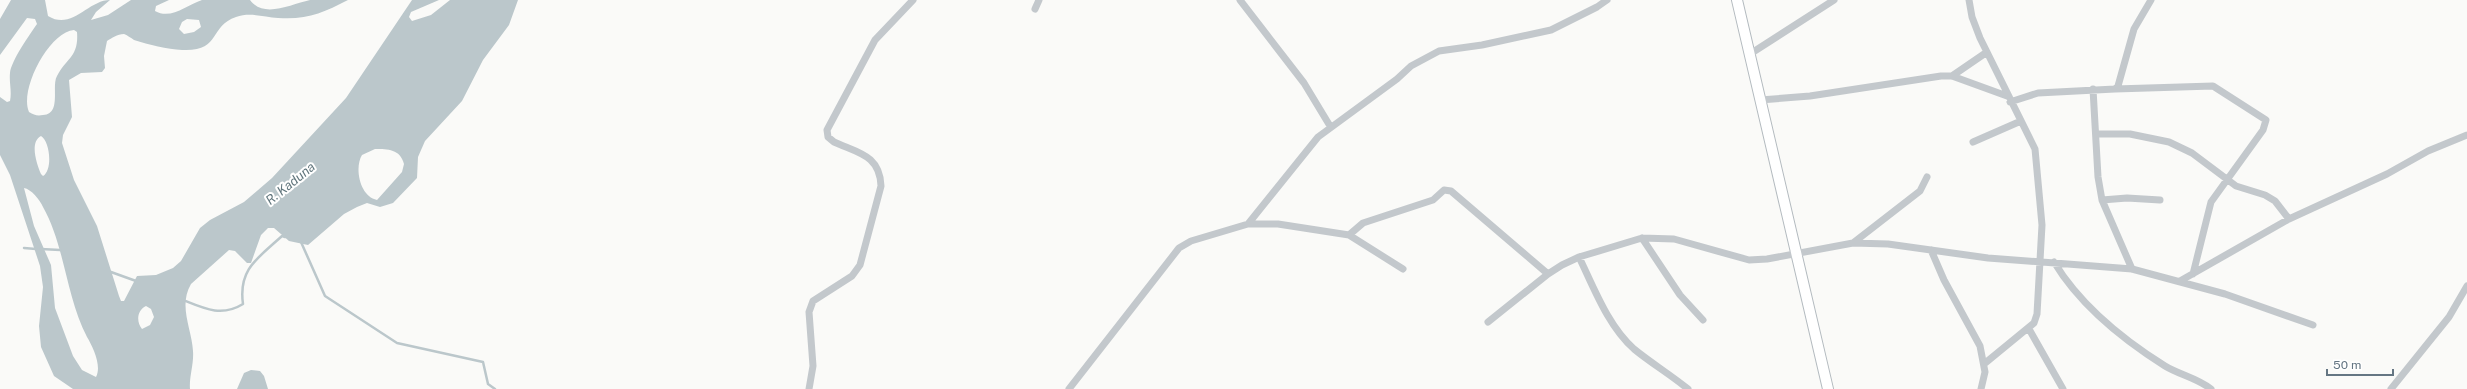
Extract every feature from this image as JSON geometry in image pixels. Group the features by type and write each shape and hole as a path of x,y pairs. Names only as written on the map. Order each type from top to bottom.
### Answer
{"street":[{"path":"809,389 813,366 809,312 813,301 852,276 860,266 881,186 880,174 876,163 834,142 828,137 827,130 875,40 913,0"},
{"path":"1035,9 1039,0"},
{"path":"1240,0 1304,83 1330,126"},
{"path":"1248,224 1313,142 1330,126 1396,79 1411,66 1439,51 1482,45 1551,30 1597,7 1607,0"},
{"path":"1737,0 1828,389"},
{"path":"1750,54 1834,0"},
{"path":"1969,0 1972,17 1986,52 2035,149 2042,225 2037,314 2034,323 2029,329 1984,364"},
{"path":"2115,89 2118,86 2134,29 2151,0"},
{"path":"1952,76 1986,52"},
{"path":"1760,100 1810,96 1941,76 1952,76 2009,99 2038,93 2093,89 2213,86 2266,120 2263,130 2229,180 2211,202 2193,274"},
{"path":"2093,89 2098,177 2102,200 2132,269"},
{"path":"1973,142 2021,121"},
{"path":"2096,134 2130,134 2169,142 2192,153 2236,186 2256,192 2275,201 2289,219"},
{"path":"2180,281 2289,219 2386,174 2428,151 2467,135"},
{"path":"1853,243 1920,191 1927,177"},
{"path":"1349,235 1363,223 1433,200 1444,190 1451,191 1548,274"},
{"path":"2102,200 2127,198 2160,200"},
{"path":"1069,389 1179,248 1191,241 1248,224 1278,224 1349,235 1403,269"},
{"path":"1642,238 1680,295 1703,320"},
{"path":"1488,322 1548,274 1579,257 1642,238 1674,240 1749,260 1767,259 1796,252 1853,243 1888,244 1988,258 2132,269 2225,294 2313,325"},
{"path":"1932,250 1944,280 1980,346 1984,364 1981,389"},
{"path":"1579,257 1600,302 1619,332 1634,348 1688,389"},
{"path":"2054,262 2066,282 2080,298 2130,343 2166,367 2202,382 2211,389"},
{"path":"2391,389 2449,317 2467,286"},
{"path":"2029,329 2063,389"}],"water":[{"name":"R. Kaduna","path":"11,0 45,0 48,16 57,20 65,20 80,14 102,1 110,0 96,12 91,20 108,15 131,0 169,0 156,6 155,11 167,14 179,11 202,0 250,0 256,6 263,9 278,9 310,0 348,0 331,9 306,17 278,18 246,15 236,17 222,26 209,43 194,50 170,49 146,44 134,40 124,34 115,36 107,41 104,56 105,68 102,72 81,73 69,80 72,117 63,135 62,143 74,180 97,226 119,296 121,301 124,301 137,276 156,275 173,268 181,261 200,228 210,220 244,202 272,178 346,98 412,0 439,0 411,12 409,17 412,21 431,15 450,0 518,0 509,25 483,60 462,101 425,141 418,157 417,178 393,203 380,207 367,203 357,207 344,214 308,245 289,241 274,228 268,228 261,235 251,263 247,263 235,251 229,250 191,284 187,292 186,301 187,318 193,351 190,389 73,389 54,376 41,347 39,326 43,287 40,266 10,175 0,155 0,97 7,102 10,101 11,68 21,48 37,24 35,19 27,18 0,55 0,19","holes":["187,19 199,20 201,27 194,32 184,34 179,29 182,22","74,30 77,32 76,47 74,52 55,81 55,99 52,110 49,113 36,115 29,112 27,102 28,90 38,64 46,51 64,33","41,136 47,144 49,162 46,173 43,176 36,160 35,143","375,149 389,150 400,155 404,164 402,172 377,200 366,194 360,181 359,167 362,155","24,188 30,190 38,198 50,222 61,255 74,305 96,357 98,368 96,377 82,370 73,356 55,308 51,265 34,226","146,306 151,309 154,317 150,325 142,329 138,320 141,310"]},
{"path":"251,370 260,371 264,376 268,389 237,389 244,373"}],"waterway":[{"path":"183,300 206,309 221,311 235,308 243,304 242,292 244,282 252,265 282,236 285,237"},
{"path":"301,242 325,296 397,343 483,362 488,384 495,389"},
{"path":"24,248 36,249"},
{"path":"41,249 60,250"},
{"path":"111,272 136,281"}]}
